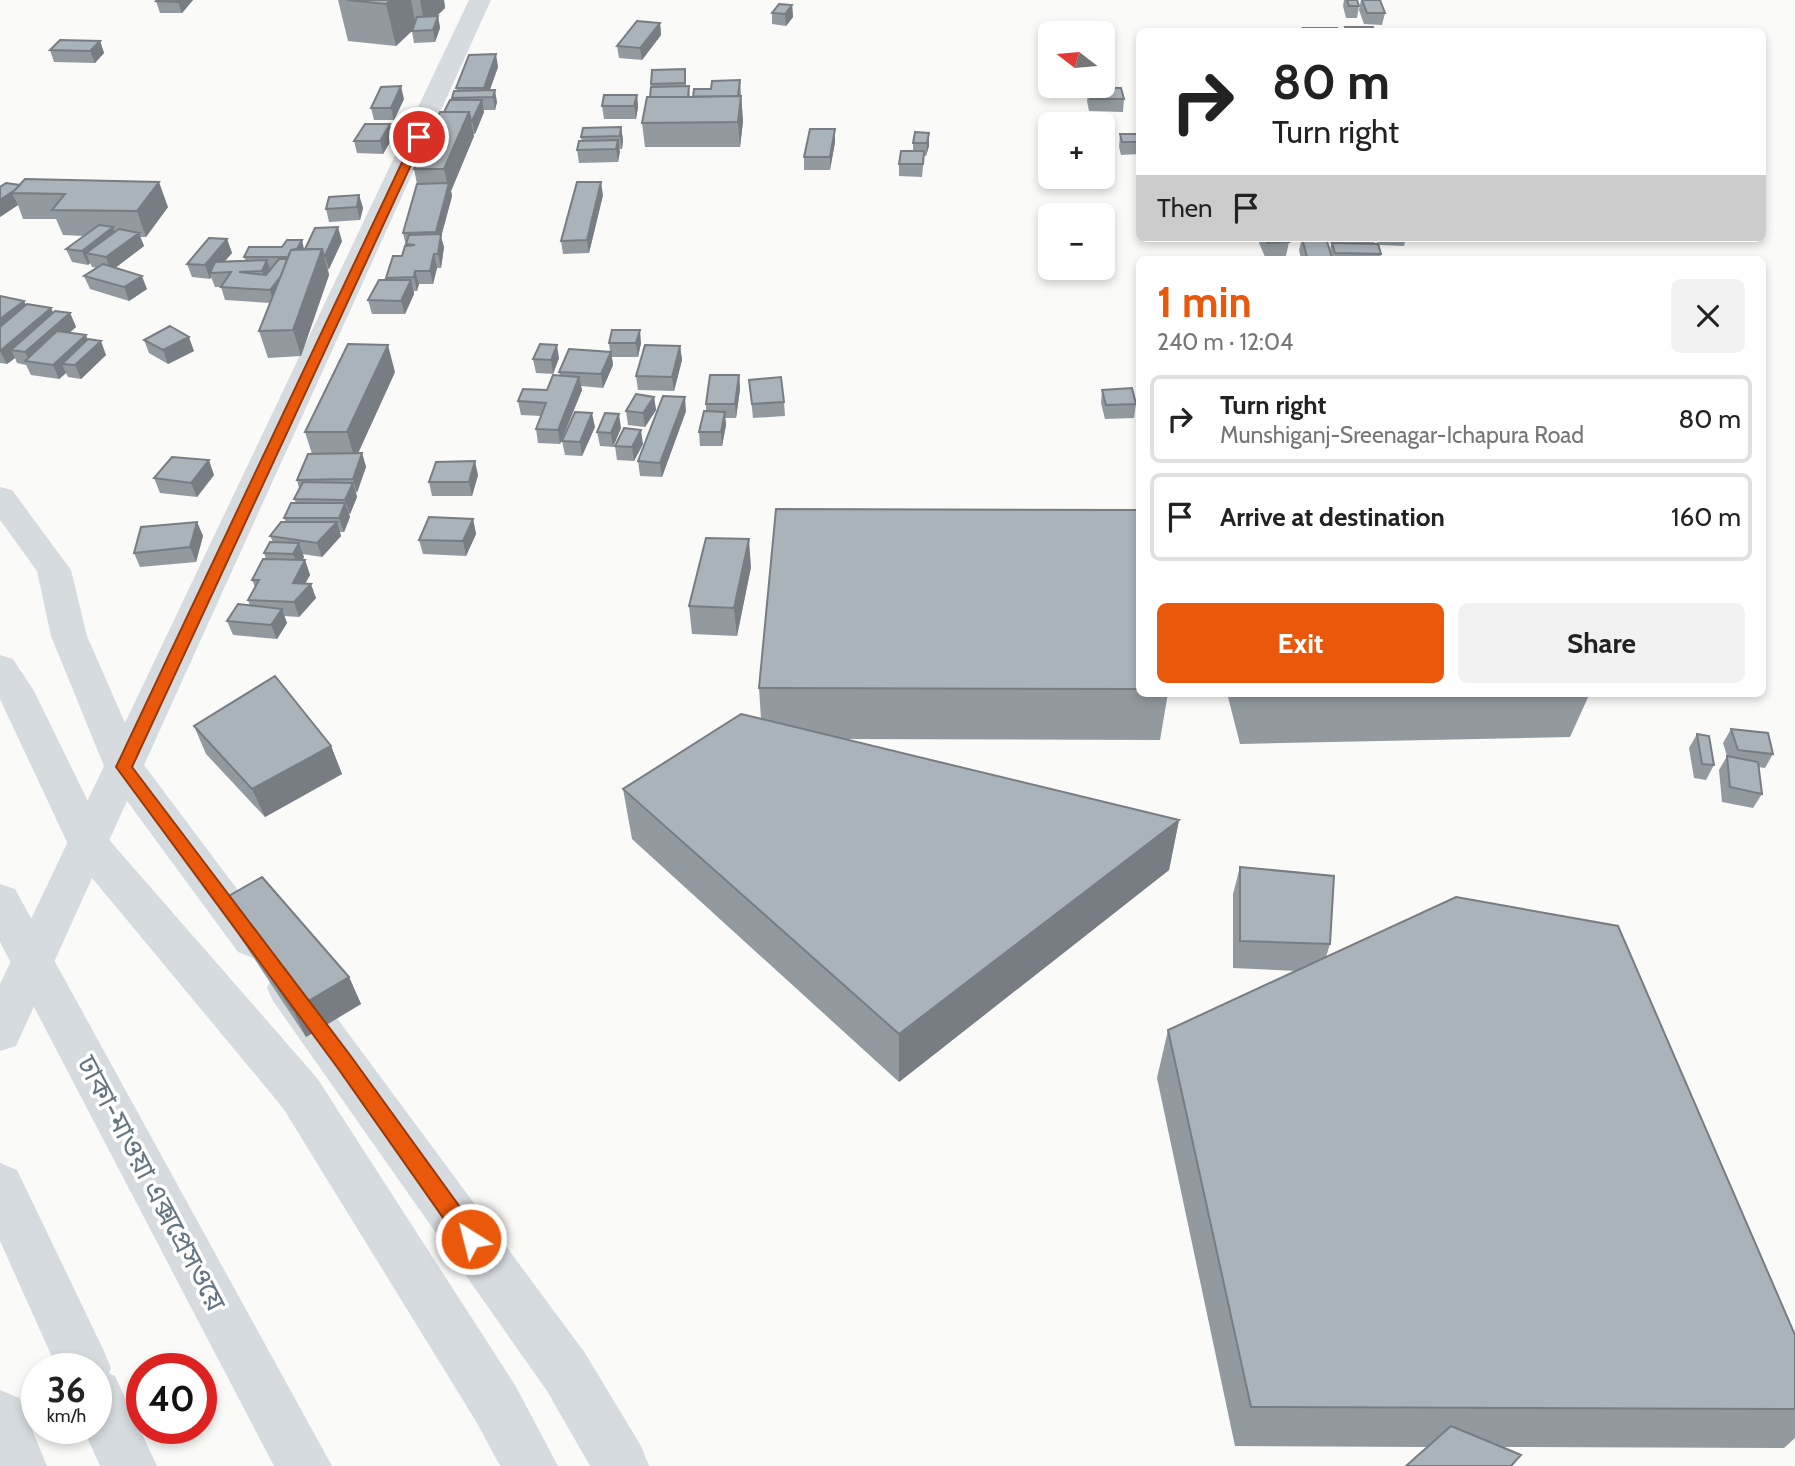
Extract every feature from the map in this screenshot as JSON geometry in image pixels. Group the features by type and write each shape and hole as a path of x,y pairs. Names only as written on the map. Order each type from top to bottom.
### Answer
{"main road":[{"path":"0,1032 480,0"},
{"path":"0,497 54,570 69,636 124,767 344,1061 566,1372 621,1466"},
{"path":"0,668 15,691 88,844 300,1093 496,1404 530,1466"},
{"name":"ঢাকা-মাওয়া এক্সপ্রেসওয়ে","path":"0,901 304,1466"},
{"path":"0,1186 77,1353"},
{"path":"0,1418 19,1466"},
{"path":"112,1429 129,1466"}],"building":[{"path":"157,0 180,0 178,2"},
{"path":"347,0 391,0 386,4"},
{"path":"1347,0 1357,0 1359,6 1349,6"},
{"path":"1362,0 1380,0 1385,13 1367,13"},
{"path":"779,4 792,5 785,14 772,13"},
{"path":"438,16 433,30 412,31 417,17"},
{"path":"637,21 660,23 640,48 617,46"},
{"path":"60,40 100,41 90,51 50,50"},
{"path":"496,54 484,88 456,88 469,55"},
{"path":"685,69 685,83 651,84 652,70"},
{"path":"740,80 738,96 693,97 694,89 711,89 712,81"},
{"path":"401,86 391,108 371,108 381,87"},
{"path":"689,86 688,97 650,97 651,87"},
{"path":"1115,88 1121,88 1124,99 1090,99 1115,98"},
{"path":"495,90 493,97 452,98 454,91"},
{"path":"604,95 637,95 634,106 602,106"},
{"path":"741,96 738,122 642,123 647,97"},
{"path":"450,100 482,100 471,121 469,112 444,112"},
{"path":"440,112 469,112 444,169 414,169"},
{"path":"365,124 390,124 380,141 354,141"},
{"path":"621,127 620,136 581,137 583,128"},
{"path":"810,129 835,129 830,157 804,157"},
{"path":"915,132 929,133 927,143 913,143"},
{"path":"1120,134 1136,134 1136,142 1122,142"},
{"path":"618,140 616,149 577,150 579,141"},
{"path":"901,151 924,151 923,164 899,164"},
{"path":"25,179 159,182 137,211 52,210 65,194 12,193"},
{"path":"577,182 601,182 587,240 561,241"},
{"path":"6,183 20,185 0,200 0,187"},
{"path":"449,183 436,232 403,233 417,184"},
{"path":"359,195 357,207 326,209 329,197"},
{"path":"99,225 113,227 82,251 66,249"},
{"path":"338,227 325,256 322,249 305,249 315,228"},
{"path":"119,229 139,233 106,257 86,253"},
{"path":"441,234 438,254 434,254 430,271 415,271 414,277 386,278 393,256 402,256 405,246 415,245 406,244 409,235"},
{"path":"209,238 227,239 205,265 187,264"},
{"path":"287,240 302,240 297,249 291,250 288,257 244,257 249,247 282,247"},
{"path":"1303,242 1327,242 1331,256 1307,256"},
{"path":"1332,243 1378,244 1381,254 1335,253"},
{"path":"322,249 293,330 259,331 291,250"},
{"path":"279,259 287,259 281,276 270,290 221,287 231,272 210,273 215,262 267,260 262,271 239,272 266,275"},
{"path":"103,264 142,276 124,287 84,276"},
{"path":"379,280 411,280 401,301 368,300"},
{"path":"0,296 24,301 0,319"},
{"path":"27,304 51,308 0,351 0,327"},
{"path":"55,311 70,313 25,352 11,350"},
{"path":"170,326 189,337 163,350 144,340"},
{"path":"612,330 640,330 636,343 609,343"},
{"path":"57,331 86,335 53,365 25,361"},
{"path":"88,339 101,341 75,365 62,364"},
{"path":"348,344 388,345 347,432 305,432"},
{"path":"540,344 557,345 551,360 533,359"},
{"path":"645,345 680,346 672,377 636,376"},
{"path":"569,349 611,352 601,374 559,372"},
{"path":"553,375 579,377 558,430 536,429 546,403 518,401 523,389 547,390"},
{"path":"710,375 739,375 735,404 706,404"},
{"path":"781,377 784,402 752,404 749,380"},
{"path":"1132,388 1136,404 1106,405 1102,390"},
{"path":"636,394 654,397 643,413 626,411"},
{"path":"663,396 685,397 660,463 638,461"},
{"path":"704,411 725,412 721,432 699,432"},
{"path":"575,412 592,413 580,442 562,441"},
{"path":"605,413 619,414 611,433 597,432"},
{"path":"624,428 641,430 632,447 615,446"},
{"path":"362,453 353,479 297,480 308,454"},
{"path":"172,457 209,460 191,483 154,478"},
{"path":"475,461 469,482 429,482 436,462"},
{"path":"303,482 353,483 345,500 294,499"},
{"path":"291,503 345,503 339,518 284,518"},
{"path":"776,509 1136,510 1136,689 759,688"},
{"path":"429,517 473,519 463,541 419,540"},
{"path":"197,522 190,547 134,553 141,527"},
{"path":"281,522 337,522 317,543 270,536"},
{"path":"706,538 749,539 734,608 689,606"},
{"path":"270,542 299,543 293,554 264,553"},
{"path":"263,559 305,560 293,583 311,584 294,602 248,600 259,580 252,580"},
{"path":"238,604 282,609 271,625 227,621"},
{"path":"275,676 331,746 252,789 194,726"},
{"path":"741,714 1179,820 899,1034 623,789"},
{"path":"1731,729 1768,733 1773,754 1738,750"},
{"path":"1697,734 1709,736 1714,765 1702,764"},
{"path":"1727,756 1758,762 1762,794 1730,787"},
{"path":"1240,867 1334,876 1330,944 1240,941"},
{"path":"262,877 349,977 293,1010 220,901"},
{"path":"1456,897 1618,926 1795,1335 1795,1409 1251,1407 1168,1030"},
{"path":"1451,1426 1521,1455 1511,1466 1406,1466"}],"route":[{"path":"419,137 124,767 344,1061 471,1239"}]}
